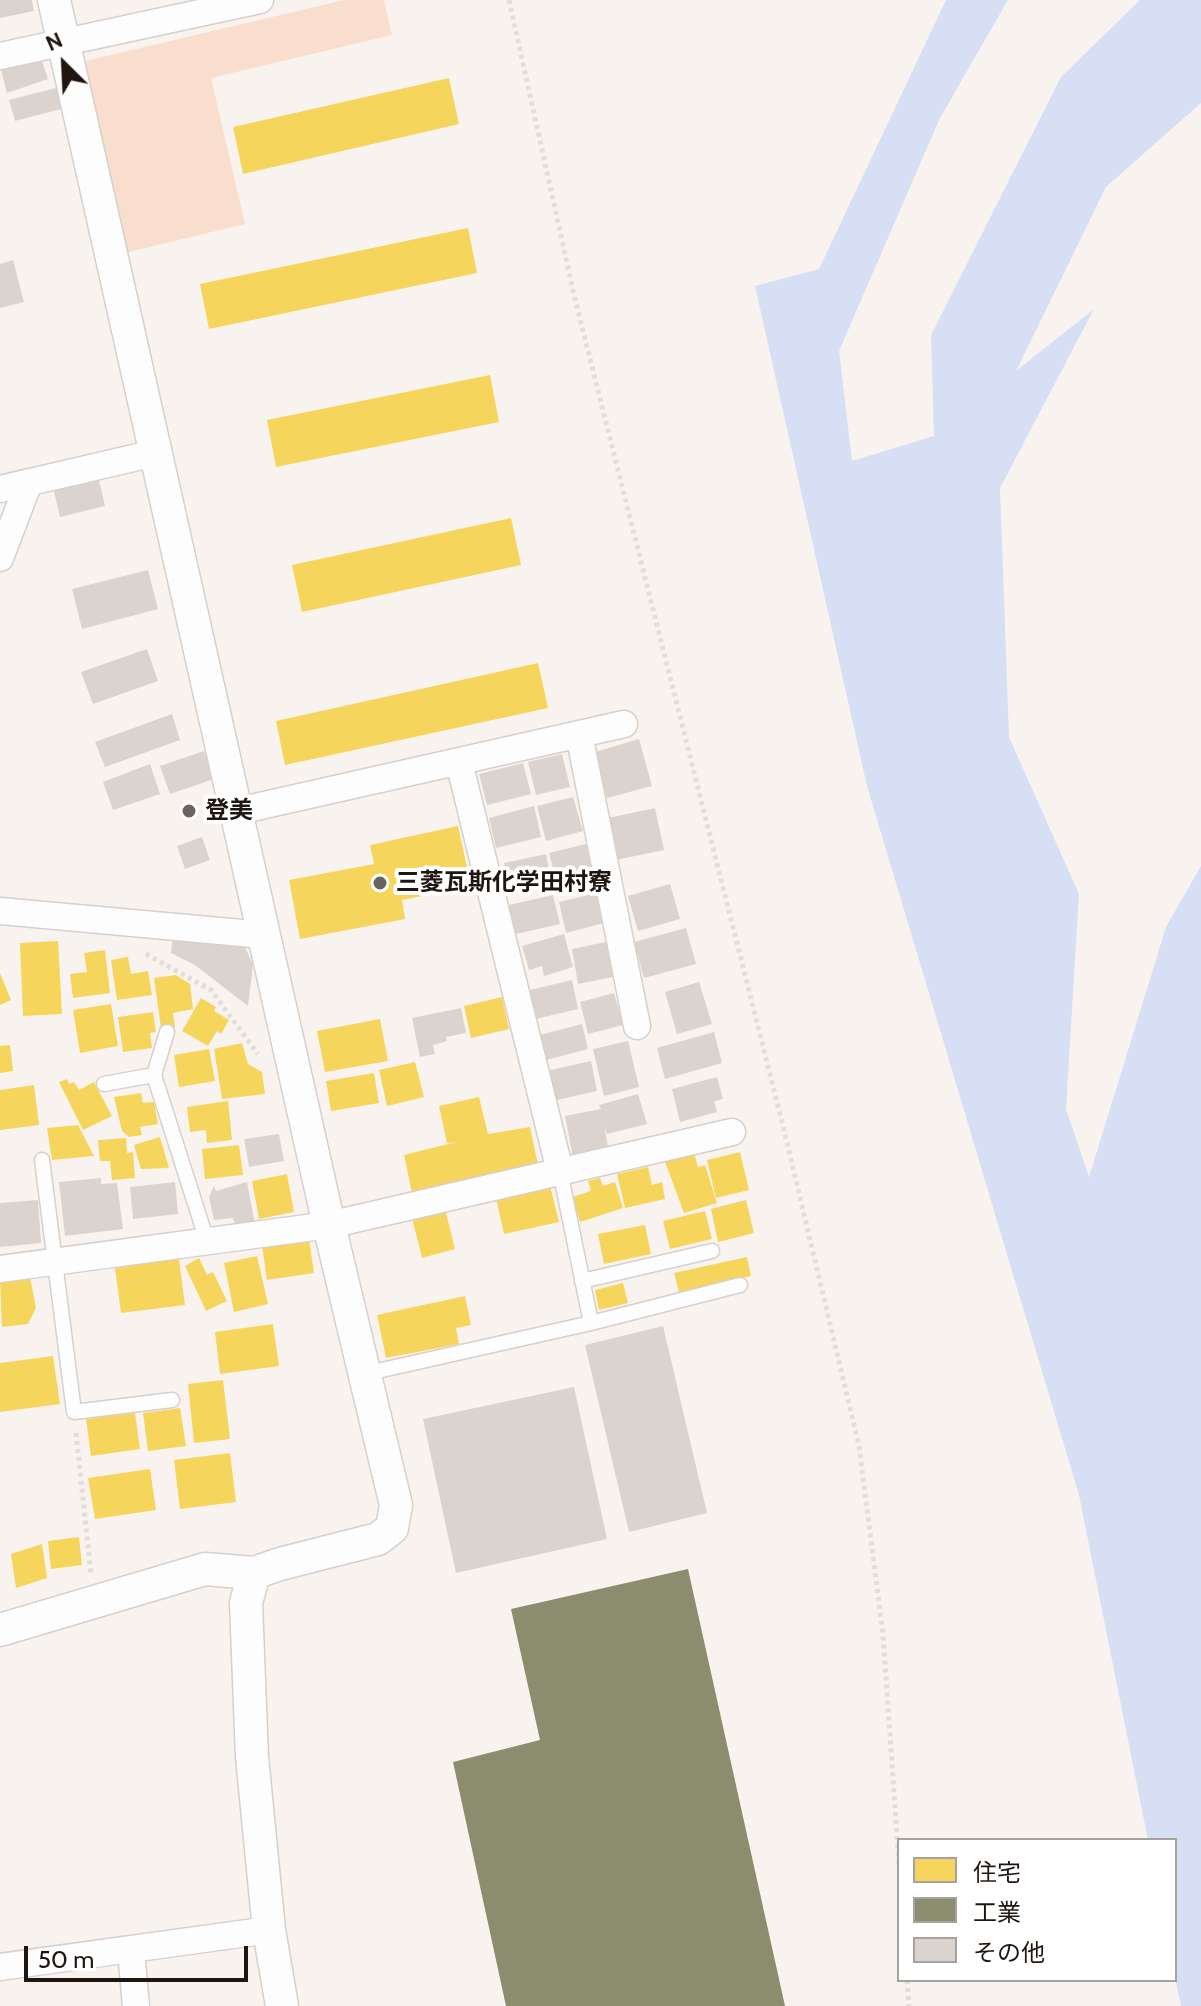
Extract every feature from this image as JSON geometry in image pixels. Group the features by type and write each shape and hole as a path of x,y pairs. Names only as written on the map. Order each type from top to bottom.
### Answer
{"street":[{"path":"0,1630 205,1569 254,1573 378,1539 392,1528 396,1505 329,1225 54,0"},
{"path":"0,56 260,0"},
{"path":"0,489 155,453"},
{"path":"0,558 29,482"},
{"path":"238,811 624,724"},
{"path":"579,734 637,1026"},
{"path":"459,762 560,1171"},
{"path":"0,911 264,935"},
{"path":"0,1269 329,1225 732,1132"},
{"path":"254,1573 246,1603 252,1757 269,1930 282,2006"},
{"path":"0,1967 269,1930"},
{"path":"131,1950 136,2006"}],"lane":[{"path":"167,1032 154,1075 207,1241"},
{"path":"104,1084 154,1075"},
{"path":"42,1160 74,1412 172,1400"},
{"path":"560,1171 591,1323"},
{"path":"582,1281 712,1251"},
{"path":"364,1374 591,1323 740,1285"}],"path":[{"path":"509,0 574,295 699,788 859,1446 883,1634 897,1838"},
{"path":"139,950 211,990 258,1055"},
{"path":"74,1412 94,1603"},
{"path":"907,1982 909,2006"}],"shaded area":[{"path":"344,0 384,0 392,35 211,78 245,224 125,253 81,62"}],"water":[{"path":"946,0 1008,0 940,118 839,351 852,461 934,436 931,335 1061,77 1140,0 1201,0 1201,103 1106,187 1016,371 1094,309 1000,488 1009,737 1079,894 1066,1109 1089,1177 1166,927 1201,866 1201,2006 1181,2006 1176,1982 1177,1838 1148,1838 1079,1495 867,786 755,286 819,269"}],"building: 住宅":[{"path":"449,78 459,124 243,174 233,127"},
{"path":"468,228 477,273 209,329 200,284"},
{"path":"490,375 499,422 276,467 267,420"},
{"path":"511,518 521,565 302,612 292,565"},
{"path":"538,663 548,708 285,765 276,721"},
{"name":"三菱瓦斯化学田村寮","path":"458,826 471,886 402,900 405,919 300,939 289,880 374,864 370,845"},
{"path":"58,941 62,1014 23,1016 20,943"},
{"path":"105,950 110,993 73,998 70,974 87,972 84,953"},
{"path":"128,957 131,974 148,971 152,995 117,1000 111,960"},
{"path":"0,973 11,1000 0,1005"},
{"path":"176,975 190,984 193,1009 173,1013 175,1027 161,1028 154,978"},
{"path":"502,997 509,1029 471,1038 464,1006"},
{"path":"201,998 229,1020 221,1034 217,1031 208,1046 182,1031"},
{"path":"111,1004 118,1046 80,1053 73,1010"},
{"path":"153,1012 156,1032 150,1033 152,1048 123,1052 118,1017"},
{"path":"380,1019 388,1061 325,1072 317,1031"},
{"path":"242,1043 248,1064 262,1072 265,1094 222,1099 214,1049"},
{"path":"10,1045 13,1071 0,1073 0,1046"},
{"path":"209,1049 215,1081 179,1087 174,1055"},
{"path":"415,1062 424,1097 387,1106 379,1070"},
{"path":"374,1073 379,1103 331,1111 326,1081"},
{"path":"67,1079 69,1084 74,1082 79,1090 94,1082 112,1116 83,1130 59,1082"},
{"path":"34,1085 39,1125 0,1130 0,1090"},
{"path":"141,1093 143,1103 154,1102 158,1124 140,1127 142,1135 129,1137 122,1131 114,1097"},
{"path":"479,1097 488,1134 530,1127 538,1165 412,1193 404,1155 456,1142 447,1143 439,1106"},
{"path":"228,1101 232,1140 207,1143 206,1130 190,1132 187,1107"},
{"path":"78,1125 94,1156 52,1160 47,1128"},
{"path":"160,1137 169,1168 141,1169 134,1145"},
{"path":"126,1138 127,1153 133,1152 135,1178 112,1180 110,1161 100,1161 98,1140"},
{"path":"239,1145 243,1175 205,1179 202,1149"},
{"path":"693,1149 698,1167 705,1165 717,1203 684,1213 664,1159"},
{"path":"740,1152 749,1190 716,1198 707,1160"},
{"path":"648,1167 652,1185 662,1182 665,1199 625,1208 617,1174"},
{"path":"287,1174 294,1212 259,1219 252,1181"},
{"path":"600,1178 603,1186 615,1182 623,1208 580,1222 572,1197 591,1191 588,1181"},
{"path":"550,1186 559,1222 504,1234 496,1198"},
{"path":"746,1200 754,1233 718,1242 711,1209"},
{"path":"444,1205 455,1249 422,1258 411,1214"},
{"path":"705,1211 712,1239 670,1249 663,1221"},
{"path":"645,1225 651,1254 604,1264 598,1234"},
{"path":"309,1239 314,1273 267,1280 262,1246"},
{"path":"257,1256 268,1304 234,1312 224,1263"},
{"path":"747,1257 751,1276 679,1292 674,1273"},
{"path":"199,1258 207,1275 213,1272 227,1301 206,1311 185,1266"},
{"path":"179,1259 185,1305 121,1313 115,1268"},
{"path":"30,1277 36,1308 28,1324 2,1327 0,1281"},
{"path":"623,1283 628,1303 599,1310 595,1290"},
{"path":"465,1296 471,1325 456,1328 459,1344 386,1358 377,1315"},
{"path":"273,1324 279,1366 220,1374 215,1332"},
{"path":"53,1356 60,1404 0,1412 0,1363"},
{"path":"223,1380 230,1439 194,1443 188,1384"},
{"path":"180,1408 186,1446 148,1451 143,1413"},
{"path":"135,1413 140,1449 91,1456 86,1419"},
{"path":"230,1453 236,1502 180,1509 174,1460"},
{"path":"150,1469 156,1510 95,1519 88,1478"},
{"path":"79,1537 82,1565 51,1569 48,1541"},
{"path":"42,1544 47,1578 16,1588 11,1554"}],"building: 工業":[{"path":"688,1569 785,2006 506,2006 453,1762 540,1740 511,1609"}],"building: その他":[{"path":"0,0 32,0 34,11 0,18"},
{"path":"39,52 48,79 7,93 0,66"},
{"path":"56,88 61,109 15,121 9,100"},
{"path":"13,260 24,302 0,308 0,264"},
{"path":"98,476 105,506 60,517 53,487"},
{"path":"148,570 158,609 82,629 72,589"},
{"path":"147,649 158,681 93,704 81,672"},
{"path":"172,714 180,740 105,767 95,742"},
{"path":"639,739 652,786 607,798 595,752"},
{"path":"204,751 214,779 170,794 160,766"},
{"path":"562,754 570,787 536,795 528,762"},
{"path":"523,763 531,794 487,805 479,774"},
{"path":"150,764 160,794 113,810 103,782"},
{"path":"573,797 583,831 546,841 537,806"},
{"path":"534,806 541,837 496,848 489,818"},
{"path":"655,808 664,850 616,860 608,818"},
{"path":"202,837 210,860 185,869 177,846"},
{"path":"586,844 593,875 557,883 549,853"},
{"path":"546,854 551,881 510,890 504,863"},
{"path":"670,884 680,919 638,931 628,896"},
{"path":"597,893 604,923 566,933 559,902"},
{"path":"553,895 560,924 516,934 509,905"},
{"path":"686,928 696,964 644,978 634,942"},
{"path":"564,934 573,967 544,976 542,966 529,970 522,946"},
{"path":"173,938 244,945 253,965 248,1006 195,965 171,953"},
{"path":"606,942 613,977 578,984 572,949"},
{"path":"572,980 578,1009 536,1019 530,990"},
{"path":"699,982 712,1024 677,1034 665,992"},
{"path":"614,993 623,1025 588,1034 580,1002"},
{"path":"461,1008 466,1033 446,1037 447,1041 433,1045 435,1054 420,1057 412,1018"},
{"path":"582,1024 588,1049 546,1060 540,1035"},
{"path":"714,1032 722,1063 665,1079 657,1048"},
{"path":"628,1041 639,1087 604,1096 593,1049"},
{"path":"591,1061 597,1091 553,1101 546,1071"},
{"path":"717,1077 723,1099 714,1101 717,1112 680,1122 672,1089"},
{"path":"638,1094 647,1124 607,1134 604,1125 609,1152 573,1158 565,1116 601,1109 599,1105"},
{"path":"279,1134 284,1161 249,1167 244,1139"},
{"path":"101,1178 101,1184 117,1183 123,1229 65,1236 59,1182"},
{"path":"175,1182 178,1214 133,1219 130,1187"},
{"path":"247,1182 255,1224 236,1228 233,1218 214,1220 209,1197 214,1186 216,1191"},
{"path":"38,1200 41,1243 0,1247 0,1203"},
{"path":"663,1326 707,1513 629,1532 585,1345"},
{"path":"574,1387 607,1539 456,1573 423,1419"}],"place":[{"name":"登美","path":"189,811"},
{"name":"三菱瓦斯化学田村寮","path":"380,883"}]}
